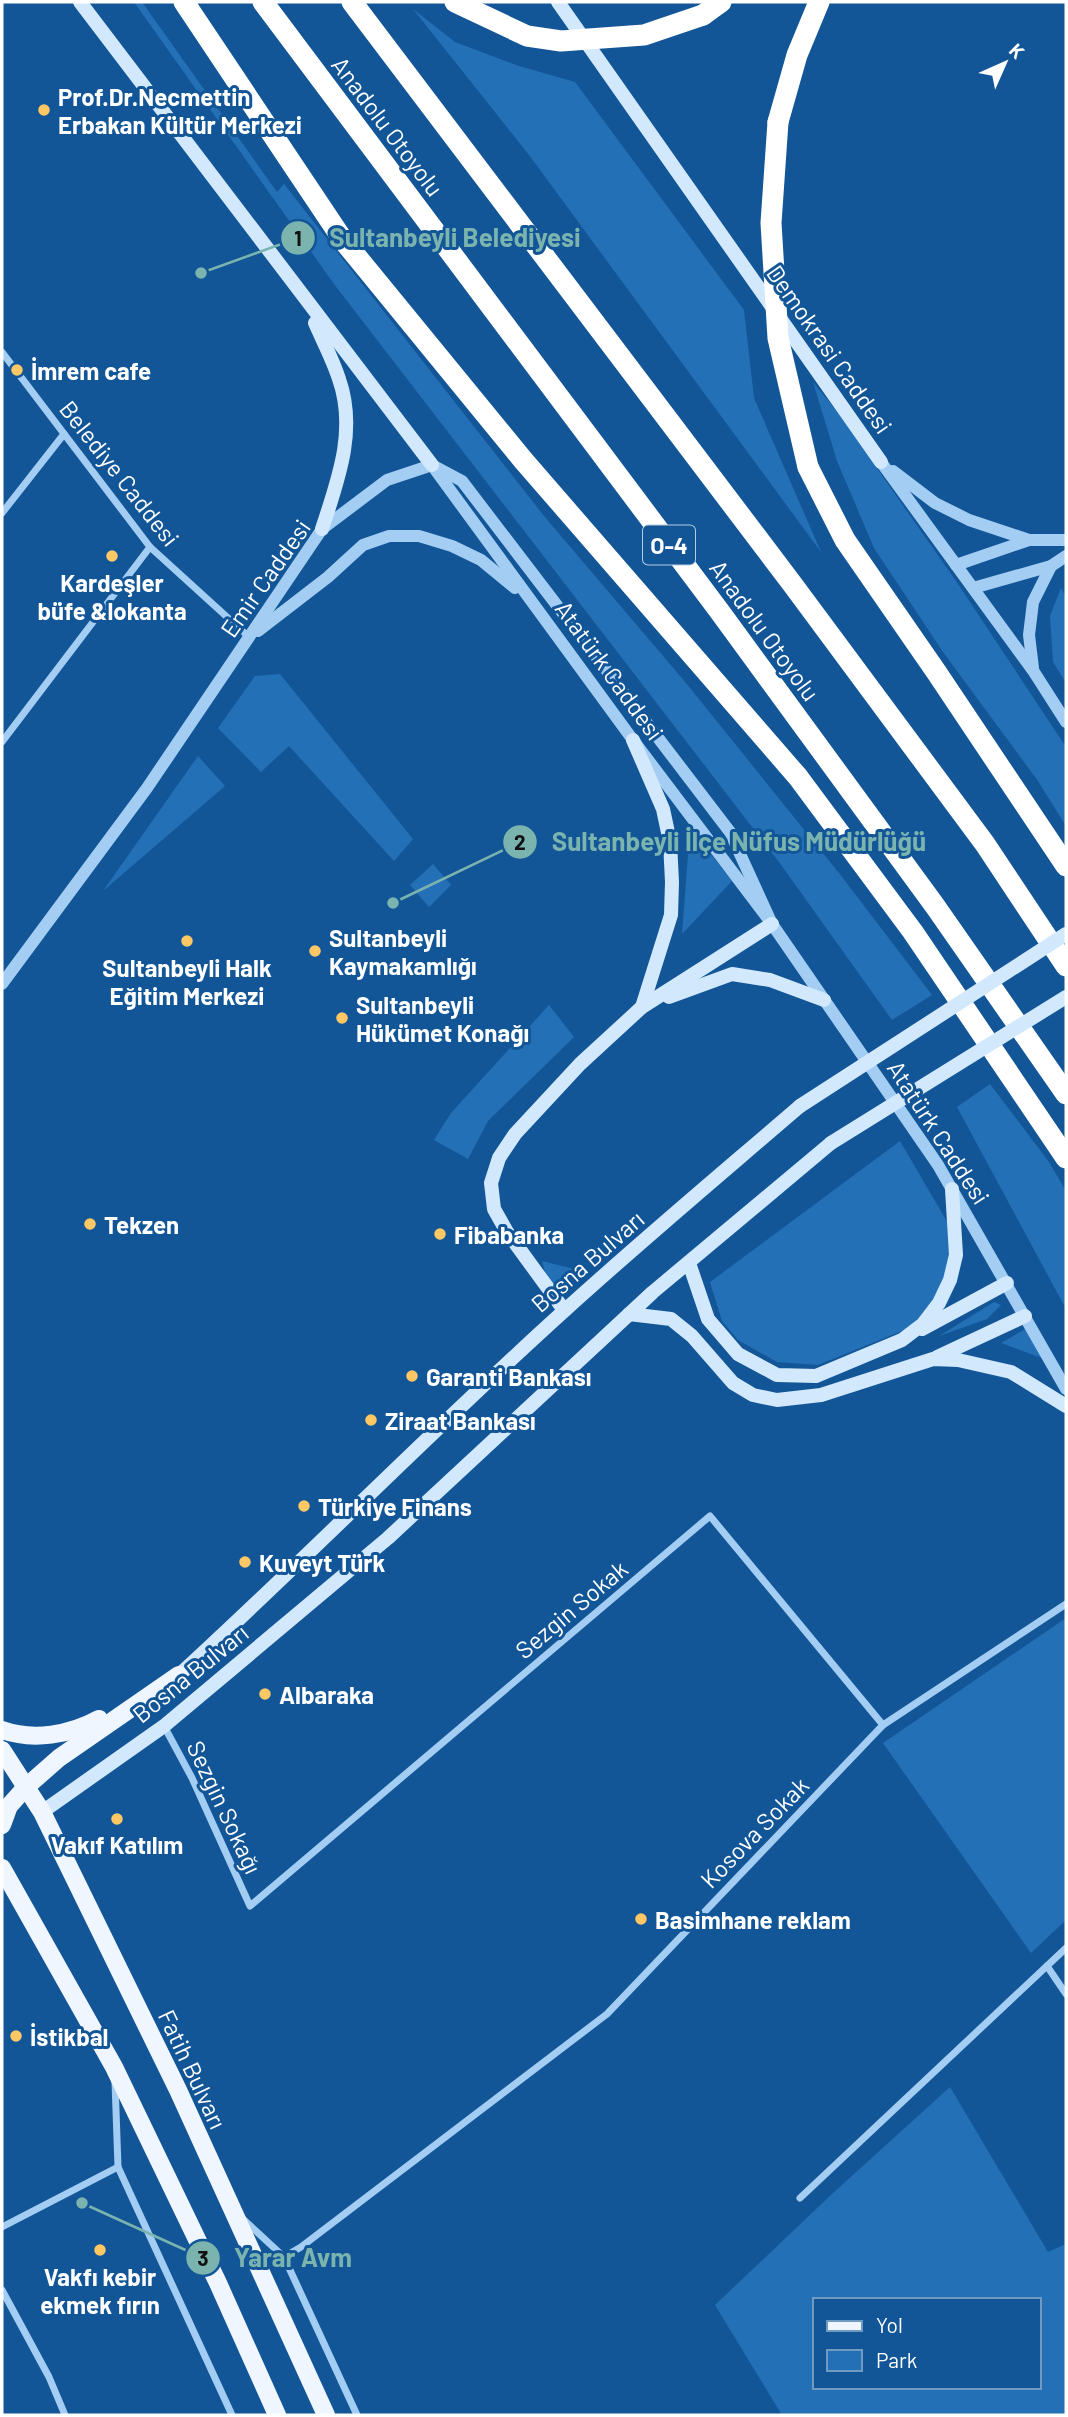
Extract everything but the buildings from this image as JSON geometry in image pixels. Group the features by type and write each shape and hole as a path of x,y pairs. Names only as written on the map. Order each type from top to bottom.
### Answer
{"highway":[{"path":"184,2 344,240 523,460 798,777 913,932 1066,1158"},
{"name":"Anadolu Otoyolu","path":"263,2 720,612 935,906 1066,1094"},
{"name":"Anadolu Otoyolu","path":"352,2 785,574 985,844 1066,966"},
{"path":"455,2 527,36 561,41 644,36 703,15 721,2"},
{"path":"819,2 797,55 778,122 771,223 778,338 808,467 845,540 1066,866"}],"main road":[{"name":"Atatürk Caddesi","path":"80,2 432,465"},
{"name":"Demokrasi Caddesi","path":"558,2 881,462"},
{"path":"307,303 340,380 345,404 347,443 322,529"},
{"path":"633,740 663,809 670,842 672,882 671,915 642,1007"},
{"path":"564,1310 507,1232 494,1209 491,1183 499,1158 515,1134 580,1064 642,1007 772,924"},
{"name":"Bosna Bulvarı","path":"179,1675 286,1577 400,1464 564,1310 800,1106 1066,934"},
{"path":"642,1007 732,974 770,980 824,1000"},
{"name":"Bosna Bulvarı","path":"42,1812 164,1726 388,1538 629,1314 831,1143 1066,998"},
{"path":"902,1340 923,1324 939,1303 950,1280 956,1255 952,1189"},
{"path":"689,1263 708,1319 738,1354 777,1375 816,1377 902,1340 1006,1283"},
{"path":"629,1314 671,1318 692,1336 733,1383 754,1395 777,1400 821,1395 933,1359 1025,1316"},
{"path":"933,1359 958,1360 1011,1372 1066,1406"},
{"path":"2,1730 15,1735 40,1736 81,1729 179,1675"},
{"path":"2,1825 5,1804 59,1758 179,1675"},
{"name":"Fatih Bulvarı","path":"2,1750 42,1812 178,2090 326,2415"},
{"path":"5,1804 42,1812"},
{"path":"2,1868 114,2067 278,2415"}],"street":[{"name":"Belediye Caddesi","path":"2,352 150,547 249,637"},
{"path":"2,513 64,434"},
{"path":"881,462 935,503 969,520 1028,540 1066,540"},
{"name":"Demokrasi Caddesi","path":"881,462 1034,672 1066,722"},
{"path":"432,465 462,481 730,832 772,924"},
{"name":"Emir Caddesi","path":"2,984 146,788 322,529 387,480 432,465"},
{"name":"Atatürk Caddesi","path":"432,465 633,740 772,924 938,1165 1066,1390"},
{"path":"249,637 328,577 363,545 389,536 419,536 452,546 481,560 531,600"},
{"path":"956,565 1028,540"},
{"path":"2,741 150,547"},
{"path":"973,588 1051,566 1066,556"},
{"path":"1034,672 1029,635 1033,602 1051,566"},
{"name":"Sezgin Sokak","path":"250,1906 710,1516 883,1725"},
{"name":"Kosova Sokak","path":"284,2257 312,2239 607,2014 883,1725 1066,1604"},
{"name":"Sezgin Sokağı","path":"164,1726 192,1777 250,1906"},
{"path":"800,2197 1066,1948"},
{"path":"1047,1966 1066,1994"},
{"path":"114,2067 117,2167 232,2415"},
{"path":"2,2227 117,2167"},
{"path":"229,2206 284,2257 357,2415"},
{"path":"2,2290 49,2377 65,2415"}],"green space":[{"path":"134,2 142,2 277,192 284,184 544,516 686,683 839,873 932,995 892,1020 779,862 334,284"},
{"path":"413,9 455,42 519,66 575,82 744,310 754,398 821,552 529,155"},
{"path":"813,382 839,414 958,584 1066,747 1066,826 1038,781 943,652 874,548 837,461"},
{"path":"1061,588 1066,597 1066,683 1053,662 1050,616"},
{"path":"280,674 413,839 394,861 289,746 261,772 218,728 255,676"},
{"path":"198,756 225,786 103,891"},
{"path":"690,828 732,881 682,934"},
{"path":"433,864 451,885 429,907 410,885"},
{"path":"549,1005 574,1037 488,1121 468,1159 434,1140 451,1113"},
{"path":"990,1084 1049,1162 1066,1191 1066,1309 957,1107"},
{"path":"900,1141 956,1237 948,1287 912,1327 818,1365 777,1362 738,1340 722,1321 710,1282"},
{"path":"542,1261 586,1272 553,1300"},
{"path":"994,1302 1001,1305 987,1319 939,1336"},
{"path":"1027,1328 1042,1358 1001,1343"},
{"path":"1066,1618 1066,1920 1031,1953 883,1743"},
{"path":"950,2087 1048,2252 1066,2244 1066,2415 782,2415 715,2305"}],"place":[{"name":"Prof.Dr.Necmettin Erbakan Kültür Merkezi","path":"44,110"},
{"name":"Sultanbeyli Belediyesi","path":"201,273"},
{"name":"İmrem cafe","path":"17,370"},
{"name":"Kardeşler büfe &lokanta","path":"112,556"},
{"name":"Sultanbeyli İlçe Nüfus Müdürlüğü","path":"393,903"},
{"name":"Sultanbeyli Halk Eğitim Merkezi","path":"187,941"},
{"name":"Sultanbeyli Kaymakamlığı","path":"315,951"},
{"name":"Sultanbeyli Hükümet Konağı","path":"342,1018"},
{"name":"Tekzen","path":"90,1224"},
{"name":"Fibabanka","path":"440,1234"},
{"name":"Garanti Bankası","path":"412,1376"},
{"name":"Ziraat Bankası","path":"371,1420"},
{"name":"Türkiye Finans","path":"304,1506"},
{"name":"Kuveyt Türk","path":"245,1562"},
{"name":"Albaraka","path":"265,1694"},
{"name":"Vakıf Katılım","path":"117,1819"},
{"name":"Basimhane reklam","path":"641,1919"},
{"name":"İstikbal","path":"16,2036"},
{"name":"Yarar Avm","path":"82,2203"},
{"name":"Vakfı kebir ekmek fırın","path":"100,2250"}]}
